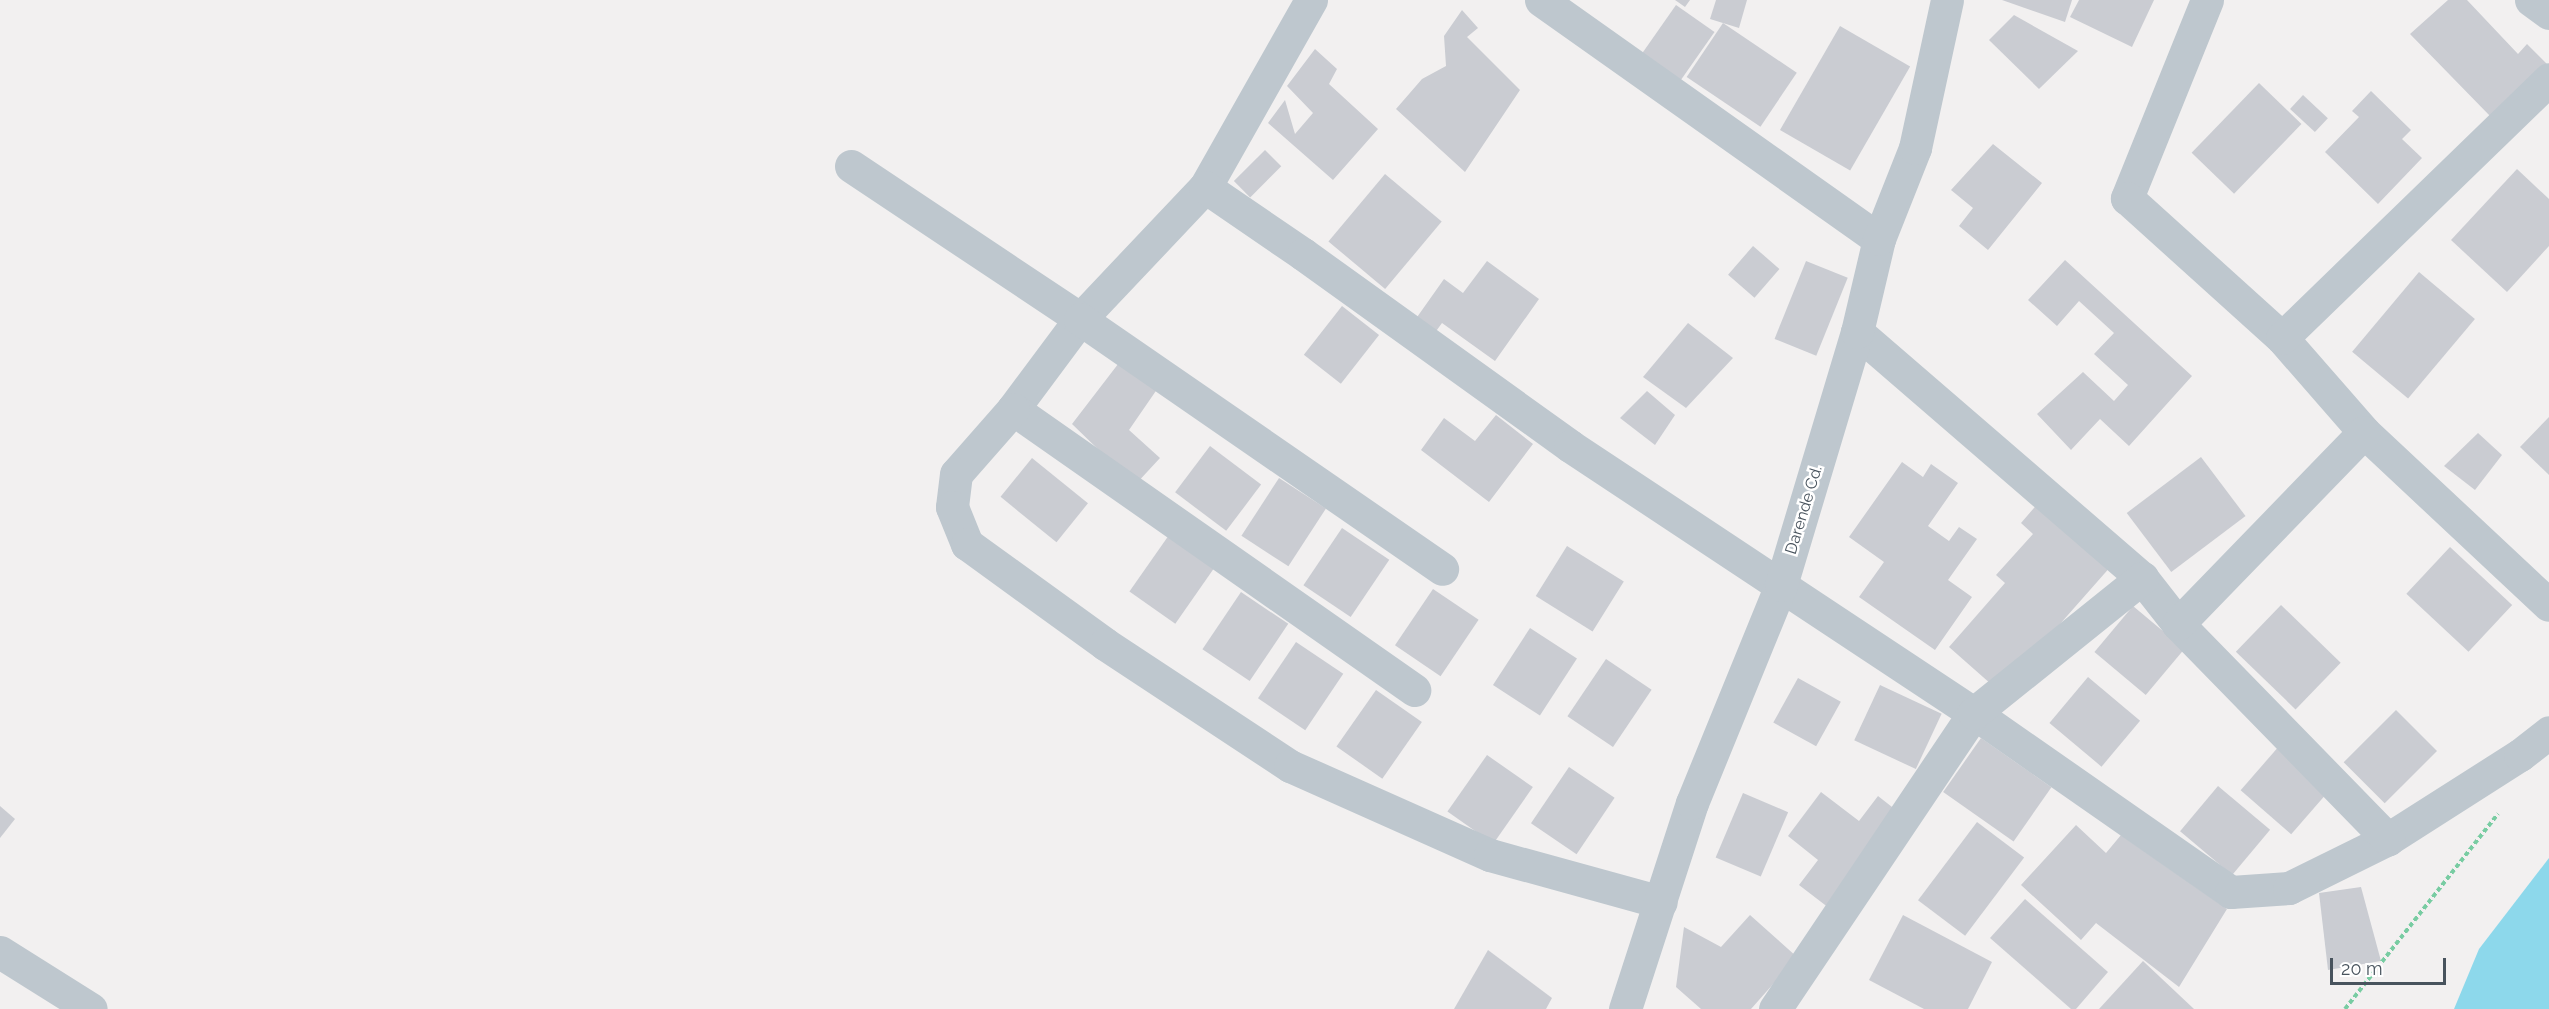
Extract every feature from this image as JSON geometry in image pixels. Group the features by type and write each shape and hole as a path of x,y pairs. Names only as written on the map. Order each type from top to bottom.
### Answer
{"street":[{"path":"1311,0 1205,188 1080,319 1013,409 956,474 952,507 967,544 1105,644 1290,766 1490,855 1661,902"},
{"name":"Darende Cd.","path":"1625,1009 1692,803 1782,585 1857,332 1879,239 1915,148 1947,0"},
{"path":"2207,0 2127,198 2282,338 2364,432 2549,605"},
{"path":"2531,0 2549,13"},
{"path":"1559,5 1879,239"},
{"path":"2282,338 2549,79"},
{"path":"851,166 1080,319 1443,569"},
{"path":"1205,188 1313,261 1570,446 1974,713 2231,892 2289,888 2388,839 2520,755 2549,732"},
{"path":"1857,332 2142,578 2178,624 2388,839"},
{"path":"1013,409 1414,690"},
{"path":"2178,624 2364,432"},
{"path":"1775,1009 1974,713 2142,578"},
{"path":"0,952 91,1009"}],"path":[{"path":"2345,1009 2505,806"}],"water":[{"path":"2549,858 2549,1009 2454,1009 2479,949"}],"building":[{"path":"1675,0 1690,0 1685,7"},
{"path":"1716,0 1747,0 1739,28 1710,19"},
{"path":"2002,0 2072,0 2065,22"},
{"path":"2079,0 2154,0 2132,47 2070,17"},
{"path":"2448,0 2467,0 2518,54 2527,44 2549,66 2490,116 2410,34"},
{"path":"1676,5 1715,32 1677,85 1639,58"},
{"path":"1462,10 1478,28 1467,37 1520,90 1465,172 1396,109 1422,79 1446,66 1444,36"},
{"path":"2014,15 2078,51 2039,89 1989,40"},
{"path":"1723,23 1797,73 1760,127 1687,77"},
{"path":"1840,26 1910,66 1850,170 1780,130"},
{"path":"1315,49 1337,69 1329,84 1378,129 1333,180 1268,123 1285,100 1295,134 1313,113 1287,86"},
{"path":"2259,83 2301,124 2234,194 2192,153"},
{"path":"2371,91 2411,130 2402,139 2422,158 2378,204 2325,152 2359,117 2352,111"},
{"path":"2303,95 2328,118 2315,132 2290,109"},
{"path":"1993,144 2042,183 1988,250 1959,226 1973,208 1951,190"},
{"path":"1265,150 1281,166 1250,197 1234,181"},
{"path":"2517,169 2549,199 2549,246 2507,292 2451,240"},
{"path":"1385,174 1442,222 1385,289 1328,241"},
{"path":"1753,246 1779,269 1754,298 1728,275"},
{"path":"2065,260 2192,376 2129,446 2100,419 2071,450 2037,414 2083,372 2114,401 2128,385 2094,354 2114,333 2079,301 2057,326 2028,300"},
{"path":"1487,261 1539,299 1495,361 1442,323 1434,334 1415,320 1444,279 1463,293"},
{"path":"1806,261 1848,278 1816,356 1775,339"},
{"path":"2419,272 2475,319 2408,399 2352,352"},
{"path":"1342,306 1379,335 1341,384 1304,355"},
{"path":"1688,323 1733,358 1686,408 1643,377"},
{"path":"1125,355 1160,385 1129,430 1160,458 1135,485 1072,424"},
{"path":"1647,391 1675,415 1655,445 1620,418"},
{"path":"1496,415 1533,444 1489,502 1421,450 1444,418 1475,441"},
{"path":"2549,417 2549,475 2520,447"},
{"path":"2478,433 2502,455 2475,490 2444,466"},
{"path":"1210,446 1261,485 1226,531 1175,492"},
{"path":"2201,457 2246,516 2171,572 2127,513"},
{"path":"1032,458 1088,503 1056,542 1001,497"},
{"path":"1902,462 1923,477 1931,464 1958,483 1928,526 1949,541 1959,527 1977,539 1948,580 1972,597 1935,650 1859,597 1884,562 1849,537"},
{"path":"1279,478 1326,508 1288,566 1241,536"},
{"path":"2040,501 2112,565 2000,692 1949,647 2005,583 1996,575 2033,534 2021,523"},
{"path":"1342,528 1389,560 1351,617 1303,585"},
{"path":"1169,535 1215,567 1175,624 1129,592"},
{"path":"1567,546 1624,582 1593,632 1536,596"},
{"path":"2450,547 2512,605 2469,652 2406,594"},
{"path":"1433,589 1479,620 1441,676 1395,645"},
{"path":"1241,592 1288,624 1250,681 1202,649"},
{"path":"2281,605 2341,663 2296,709 2236,652"},
{"path":"2133,606 2184,649 2146,695 2094,652"},
{"path":"1530,628 1577,658 1540,716 1493,685"},
{"path":"1296,642 1343,674 1305,730 1258,698"},
{"path":"1606,659 1652,690 1613,747 1567,716"},
{"path":"2088,677 2140,721 2102,767 2049,723"},
{"path":"1798,678 1841,702 1816,746 1773,723"},
{"path":"1880,685 1942,714 1916,769 1854,740"},
{"path":"1376,690 1422,722 1382,779 1336,747"},
{"path":"2396,710 2437,751 2385,803 2344,762"},
{"path":"1981,738 2051,787 2014,841 1943,792"},
{"path":"2280,745 2331,789 2291,834 2241,790"},
{"path":"1487,755 1533,787 1493,844 1447,812"},
{"path":"1569,767 1615,798 1577,854 1531,823"},
{"path":"2218,786 2270,830 2232,875 2180,831"},
{"path":"1821,792 1859,821 1878,796 1901,814 1829,908 1799,885 1818,860 1788,836"},
{"path":"1743,793 1788,812 1761,877 1716,857"},
{"path":"0,806 15,819 0,838"},
{"path":"1977,822 2024,858 1965,936 1918,900"},
{"path":"2076,825 2106,853 2121,835 2227,909 2179,987 2096,923 2081,940 2021,885"},
{"path":"2361,887 2381,961 2328,970 2319,893"},
{"path":"2025,899 2108,972 2076,1009 2071,1009 1990,938"},
{"path":"1750,915 1797,957 1751,1009 1701,1009 1676,987 1684,927 1721,947"},
{"path":"1903,915 1992,962 1968,1009 1924,1009 1869,980"},
{"path":"1488,950 1552,998 1546,1009 1454,1009"},
{"path":"2143,961 2194,1009 2099,1009"}]}
